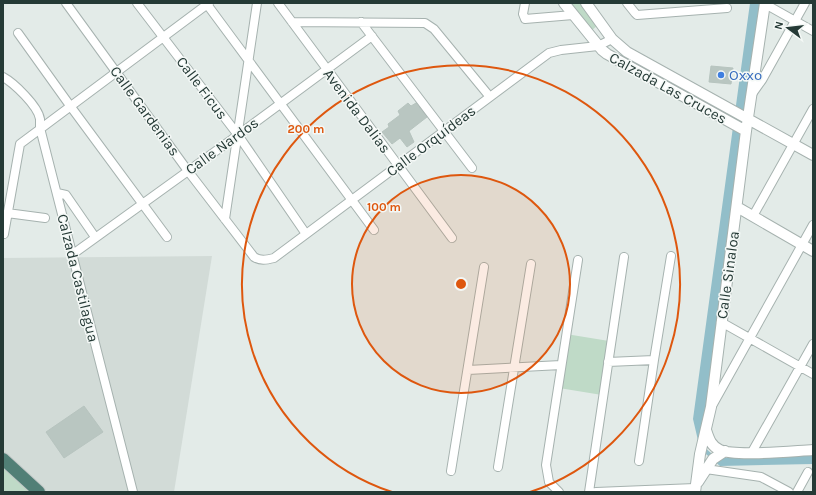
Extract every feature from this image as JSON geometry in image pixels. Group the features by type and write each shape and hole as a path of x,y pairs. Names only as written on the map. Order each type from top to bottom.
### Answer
{"highway":[{"path":"3,459 39,492"}],"street":[{"name":"Calle Gardenias","path":"66,3 188,171 254,257 258,259"},
{"name":"Calle Ficus","path":"137,3 238,135 306,234"},
{"path":"225,219 257,3"},
{"name":"Avenida Dalias","path":"278,3 452,238"},
{"path":"525,3 523,14 525,19 573,15"},
{"name":"Calzada Las Cruces","path":"564,3 598,46 607,54 746,131"},
{"name":"Calzada Las Cruces","path":"586,3 612,39 627,52 813,155"},
{"path":"627,3 637,14 690,10 716,5 726,8"},
{"path":"685,3 690,10"},
{"path":"752,94 762,80 805,3"},
{"path":"4,234 18,148 23,140 71,107 208,4 374,230"},
{"path":"765,4 813,31"},
{"name":"Calle Sinaloa","path":"695,490 700,454 706,434 711,407 721,322 738,207 746,131 765,4"},
{"path":"292,22 425,23 434,29 490,97"},
{"path":"361,22 472,168"},
{"path":"18,33 167,237"},
{"name":"Calle Nardos","path":"72,254 238,135 372,36"},
{"name":"Calle Orquídeas","path":"258,259 263,260 274,258 549,53 561,50 598,46 612,39"},
{"name":"Calzada Castilagua","path":"3,77 16,85 40,118 40,128 98,361 133,492"},
{"path":"753,216 813,109"},
{"path":"57,193 66,195 95,238"},
{"path":"738,207 813,251"},
{"path":"7,213 45,218"},
{"path":"711,407 813,226"},
{"path":"639,461 654,360 672,256"},
{"path":"589,492 624,257"},
{"path":"559,492 549,482 546,465 578,260"},
{"path":"498,467 531,264"},
{"path":"451,471 484,267"},
{"path":"721,322 813,374"},
{"path":"752,452 813,344"},
{"path":"608,362 654,360"},
{"path":"468,370 561,365"},
{"path":"706,434 710,442 722,453"},
{"path":"596,492 695,490 708,466 722,453 813,450"},
{"path":"708,466 761,477 789,492"},
{"path":"797,492 808,472"}],"shaded area":[{"path":"212,256 174,492 3,492 3,258"}],"green space":[{"path":"570,3 580,3 597,26 592,30"},
{"path":"566,334 609,341 602,395 559,388"},
{"path":"3,461 37,492 3,492"}],"water":[{"path":"750,3 761,3 705,420 700,429 704,447 711,453 726,458 813,453 813,464 720,466 700,449 693,419"}],"building":[{"name":"Oxxo","path":"711,66 733,68 731,84 709,82"},
{"path":"408,103 411,106 416,103 427,117 409,131 414,142 407,147 400,138 392,144 382,132 389,127 388,124 400,115 398,111"},
{"path":"84,406 103,432 64,458 46,432"}],"place":[{"name":"Oxxo","path":"721,75"}]}
